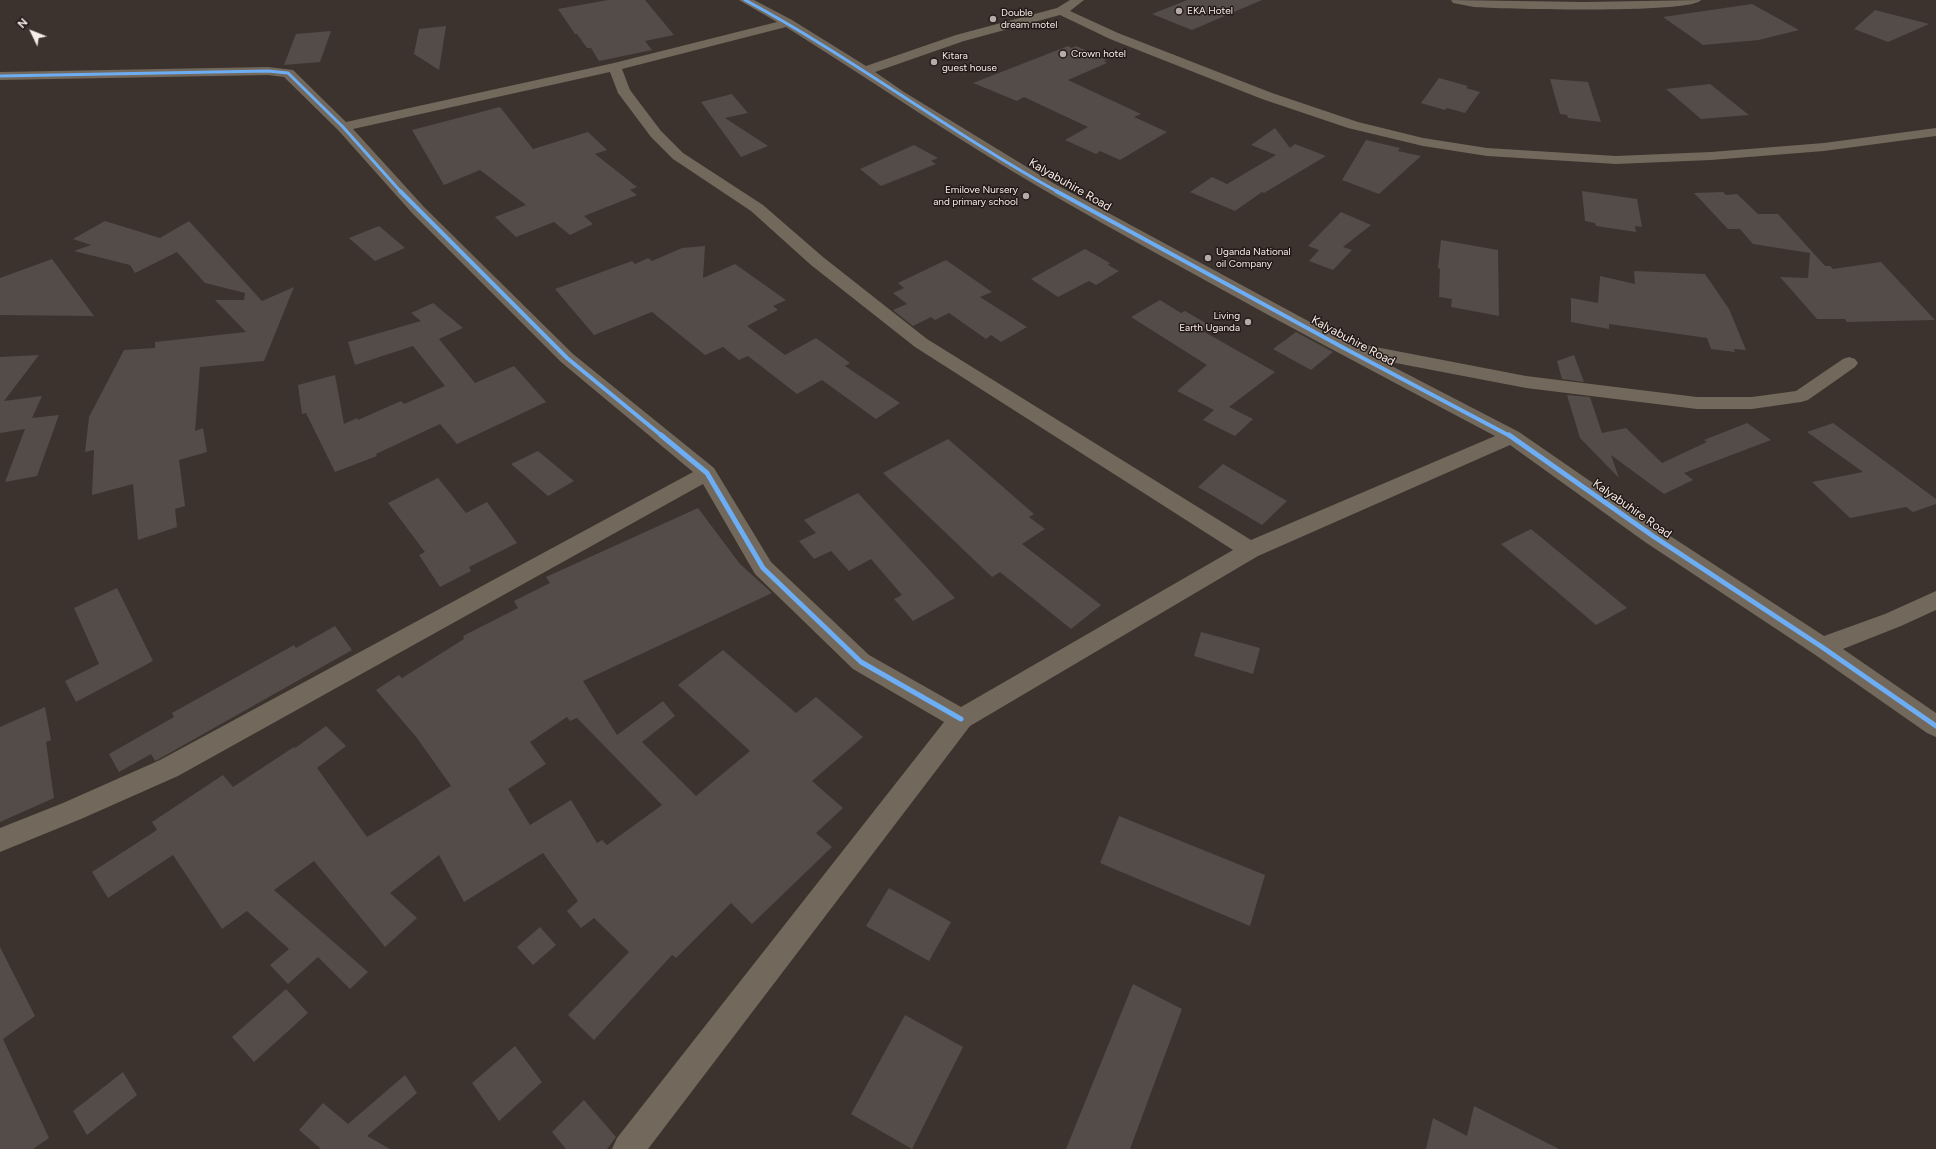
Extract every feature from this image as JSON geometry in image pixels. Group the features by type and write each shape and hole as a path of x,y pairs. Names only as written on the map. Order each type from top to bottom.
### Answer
{"street":[{"name":"Kalyabuhire Road","path":"745,0 788,23 865,71 899,95 1048,186 1342,347 1512,437 1653,536 1822,647 1936,726"},
{"path":"865,71 892,60 960,38 1061,11 1078,0"},
{"path":"1456,0 1472,3 1606,7 1652,5 1695,0"},
{"path":"1061,11 1114,36 1267,96 1353,125 1416,141 1487,152 1616,160 1711,156 1824,147 1936,132"},
{"path":"343,127 615,67 788,23"},
{"path":"615,67 623,90 656,134 678,156 757,208 817,261 921,343 1250,550"},
{"path":"0,76 280,71 288,73 343,127 418,210 567,358 707,473 763,568 861,662 961,719"},
{"path":"1342,347 1526,382 1697,403 1752,404 1801,396 1849,363"},
{"path":"628,1149 961,719 1250,550 1512,437"},
{"path":"0,840 72,811 169,768 707,473"},
{"path":"1822,647 1893,620 1936,600"}],"building":[{"path":"608,0 645,0 674,35 645,41 652,50 599,61 591,48 587,48 577,34 575,34 558,9"},
{"path":"1187,0 1262,0 1192,30 1152,14"},
{"path":"1752,4 1799,30 1759,40 1703,45 1663,17"},
{"path":"1875,10 1929,24 1888,42 1854,29"},
{"path":"446,26 439,70 414,54 419,29"},
{"path":"331,31 320,62 284,65 296,34"},
{"path":"1068,46 1071,48 1076,46 1107,60 1104,61 1107,63 1068,80 1141,114 1134,117 1167,132 1120,160 1100,151 1096,154 1065,140 1088,127 1024,97 1017,101 973,83"},
{"path":"1439,78 1468,86 1466,88 1480,92 1465,113 1447,108 1445,110 1421,103"},
{"path":"1550,79 1588,82 1601,122 1568,118 1567,115 1560,114"},
{"path":"1710,84 1749,115 1701,119 1666,89"},
{"path":"732,94 748,113 725,118 768,146 741,157 701,102"},
{"path":"500,107 533,149 588,132 607,150 595,154 637,187 630,190 637,195 584,216 593,224 570,235 554,222 516,237 495,217 526,205 480,170 444,185 412,130"},
{"path":"1275,128 1290,148 1295,144 1326,156 1264,193 1262,192 1235,211 1190,192 1212,177 1227,184 1276,155 1251,145"},
{"path":"1366,140 1400,148 1398,151 1421,156 1379,194 1342,180"},
{"path":"914,145 938,158 931,161 936,164 881,186 860,169"},
{"path":"1582,191 1637,199 1642,227 1635,226 1636,232 1596,226 1595,223 1585,221"},
{"path":"1723,192 1726,195 1737,194 1758,214 1778,214 1825,266 1830,266 1833,269 1881,262 1935,320 1847,322 1845,319 1817,319 1780,277 1808,278 1810,253 1753,244 1740,229 1728,229 1694,193"},
{"path":"1341,212 1371,225 1343,247 1352,250 1333,270 1309,261 1319,250 1308,246"},
{"path":"105,221 160,238 189,221 262,301 294,287 264,361 200,367 195,431 203,428 207,452 179,460 185,506 175,509 177,527 138,540 133,484 92,495 94,450 85,452 89,417 124,350 155,348 155,342 246,332 215,300 244,300 245,293 205,283 177,252 135,273 130,265 74,251 91,245 73,239"},
{"path":"379,226 405,248 375,261 349,238"},
{"path":"1441,240 1498,250 1499,316 1451,307 1452,299 1439,297 1440,269 1438,268"},
{"path":"705,246 703,278 735,264 786,300 773,306 778,310 747,326 785,355 816,338 850,363 845,366 900,403 876,419 822,380 797,394 748,356 739,360 723,347 705,355 652,312 594,335 555,289 632,261 635,264 648,258 652,261 682,248"},
{"path":"1085,249 1110,263 1108,265 1119,271 1096,285 1089,281 1058,297 1031,279"},
{"path":"52,259 94,316 0,315 0,278"},
{"path":"946,260 992,292 980,297 1027,327 1001,342 991,335 986,339 949,313 935,320 931,317 913,326 893,310 907,304 893,293 904,288 898,283"},
{"path":"1634,271 1705,274 1729,309 1746,350 1734,349 1735,352 1711,349 1707,338 1609,324 1609,329 1571,322 1571,298 1598,303 1600,276 1635,284"},
{"path":"1160,300 1181,313 1185,311 1209,325 1201,330 1275,372 1229,407 1253,419 1235,436 1203,420 1214,410 1177,391 1207,365 1131,317"},
{"path":"433,303 463,328 439,339 475,383 514,366 546,402 457,444 440,424 376,454 377,456 335,472 306,413 302,414 298,385 335,375 344,424 357,418 358,420 401,401 404,404 445,386 413,346 355,365 348,342 421,321 411,313"},
{"path":"1296,332 1333,352 1311,370 1273,349"},
{"path":"39,355 4,401 42,396 32,418 59,415 37,476 5,482 25,429 0,433 0,357"},
{"path":"1574,355 1584,382 1562,379 1557,361"},
{"path":"1567,395 1590,397 1602,433 1626,428 1662,463 1707,442 1704,440 1747,423 1771,440 1684,473 1693,480 1664,494 1611,455 1619,478 1580,438"},
{"path":"1833,423 1936,499 1936,504 1913,512 1906,507 1850,518 1812,482 1863,472 1807,432"},
{"path":"948,439 1034,514 1029,517 1045,529 1022,544 1101,605 1071,629 1000,572 992,577 883,473"},
{"path":"538,451 574,481 548,496 511,464"},
{"path":"1223,464 1287,501 1262,525 1198,487"},
{"path":"438,478 466,513 487,502 517,543 469,567 471,571 440,587 419,555 425,552 388,503"},
{"path":"858,493 955,598 913,621 894,599 902,595 871,559 849,571 831,551 814,559 799,541 816,533 804,520"},
{"path":"698,508 740,564 772,593 583,681 617,735 663,701 675,716 642,742 696,796 750,751 678,685 723,650 796,713 816,697 863,737 812,781 843,808 816,833 832,847 752,924 731,903 676,958 672,955 594,1040 568,1015 629,952 594,918 581,928 567,911 578,901 543,853 464,902 439,855 390,893 417,918 385,947 314,861 274,890 368,972 350,989 318,957 288,984 270,965 289,949 247,911 222,929 173,855 108,898 92,872 157,830 152,822 223,775 233,787 294,747 295,748 326,726 346,746 317,768 367,837 451,786 417,738 376,690 399,675 402,678 464,639 463,636 518,608 514,601 550,583 546,577","holes":["567,717 570,721 577,718 662,805 607,845 602,840 597,843 571,800 530,825 508,789 546,764 530,742"]},
{"path":"1531,529 1627,608 1596,625 1501,544"},
{"path":"117,588 153,661 76,702 65,681 99,664 74,608"},
{"path":"335,626 352,650 159,759 155,761 151,754 119,772 109,754 174,717 172,713 294,645 296,648"},
{"path":"1201,632 1260,648 1253,674 1194,656"},
{"path":"45,707 51,740 46,742 54,798 0,822 0,727"},
{"path":"1119,816 1265,875 1250,926 1100,863"},
{"path":"889,888 951,922 929,961 866,926"},
{"path":"540,927 556,945 533,965 517,947"},
{"path":"0,947 35,1016 3,1039 49,1138 33,1149 0,1149"},
{"path":"1133,984 1182,1009 1130,1149 1066,1149"},
{"path":"286,989 308,1013 254,1062 232,1037"},
{"path":"905,1015 963,1047 912,1149 851,1114"},
{"path":"515,1046 542,1082 499,1121 472,1083"},
{"path":"123,1072 137,1095 87,1135 73,1111"},
{"path":"405,1075 417,1093 367,1136 390,1149 321,1149 299,1130 323,1103 348,1124"},
{"path":"584,1100 616,1137 607,1149 566,1149 552,1132"},
{"path":"1474,1106 1559,1149 1426,1149 1433,1118 1467,1136"}],"cycle path":[{"path":"745,0 788,23 865,71 899,95 1048,186 1342,347 1512,437 1653,536 1822,647 1936,726"},
{"path":"0,76 268,71 288,73 343,127 418,210 567,358 707,473 763,568 861,662 961,719"}],"place":[{"name":"EKA Hotel","path":"1179,11"},
{"name":"Double dream motel","path":"993,19"},
{"name":"Crown hotel","path":"1063,54"},
{"name":"Kitara guest house","path":"934,62"},
{"name":"Emilove Nursery and primary school","path":"1026,196"},
{"name":"Uganda National oil Company","path":"1208,258"},
{"name":"Living Earth Uganda","path":"1248,322"}]}
